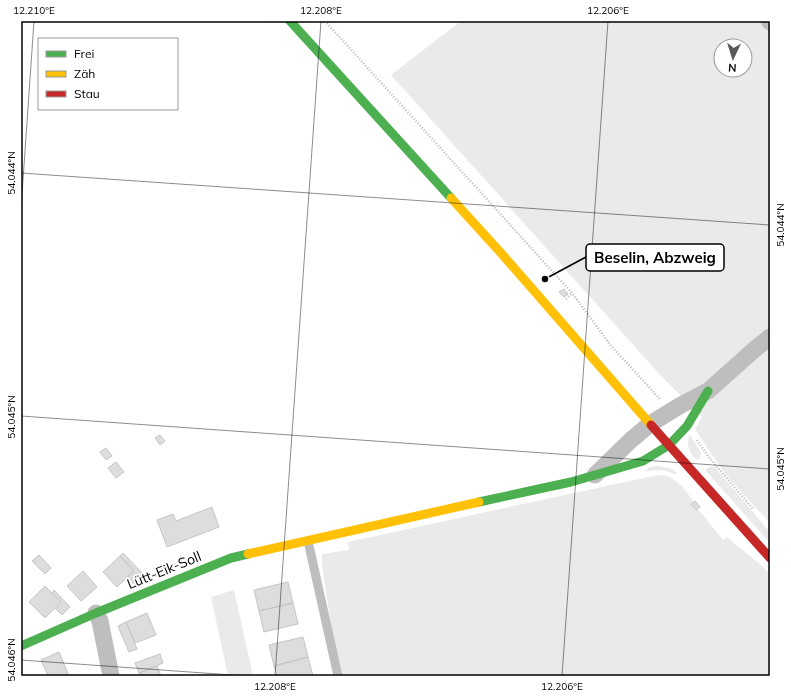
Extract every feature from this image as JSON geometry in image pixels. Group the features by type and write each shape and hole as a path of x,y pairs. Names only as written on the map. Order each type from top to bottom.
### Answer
{"street":[{"path":"290,21 501,253 650,424 770,558"},
{"path":"594,475 650,424 673,409 708,391 755,348 770,337"},
{"name":"Lütt-Eik-Soll","path":"21,646 96,613 231,558 571,482 643,461 669,445 687,426 708,391"},
{"path":"96,613 100,621 111,676"}],"lane":[{"path":"308,541 338,676"}],"path":[{"path":"326,21 572,293 612,347 659,399 673,409"},
{"path":"566,300 572,293"},
{"path":"687,426 708,456 757,514"}],"shaded area":[{"path":"461,21 770,21 770,523 726,475 695,429 702,417 662,377 391,75"},
{"path":"689,434 701,452 700,458 697,460 689,448"},
{"path":"656,466 671,469 678,474 663,470 646,471 649,467"},
{"path":"709,467 715,467 770,532 770,543 705,470"},
{"path":"663,475 673,479 684,489 694,502 691,505 696,510 698,509 723,540 727,537 762,566 770,575 770,676 339,676 322,566 322,554 349,550 348,542"},
{"path":"234,590 253,676 228,676 211,597"}],"building":[{"path":"564,289 568,294 564,297 559,292"},
{"path":"160,435 165,441 160,445 155,438"},
{"path":"106,448 112,456 106,460 100,452"},
{"path":"116,462 124,472 116,478 108,468"},
{"path":"695,501 700,507 696,510 691,504"},
{"path":"212,507 219,527 167,547 157,520 173,514 176,521"},
{"path":"123,553 145,576 135,585 128,577 134,571 120,556"},
{"path":"39,555 51,568 45,574 32,561"},
{"path":"120,556 134,571 117,587 103,572"},
{"path":"83,571 97,587 81,601 67,586"},
{"path":"288,582 293,603 259,611 254,590"},
{"path":"45,586 61,602 45,618 29,602"},
{"path":"54,590 70,607 62,615 55,608 61,602 52,593"},
{"path":"293,603 298,624 264,632 259,611"},
{"path":"147,613 156,635 135,643 126,622"},
{"path":"126,622 137,649 129,652 118,626"},
{"path":"303,637 308,657 274,666 269,645"},
{"path":"59,652 69,676 48,676 41,660"},
{"path":"160,654 163,663 139,673 135,663"},
{"path":"308,657 313,676 277,676 274,666"},
{"path":"157,666 161,676 140,676 139,673"}],"traffic: fast":[{"path":"290,21 451,198"},
{"path":"479,502 571,482 643,461 669,445 687,426 708,391"},
{"path":"21,646 96,613 231,558 248,554"}],"traffic: slow":[{"path":"451,198 651,425"},
{"path":"248,554 479,502"}],"traffic: jam":[{"path":"651,425 770,558"}],"place":[{"name":"Beselin, Abzweig","path":"545,279"}]}
